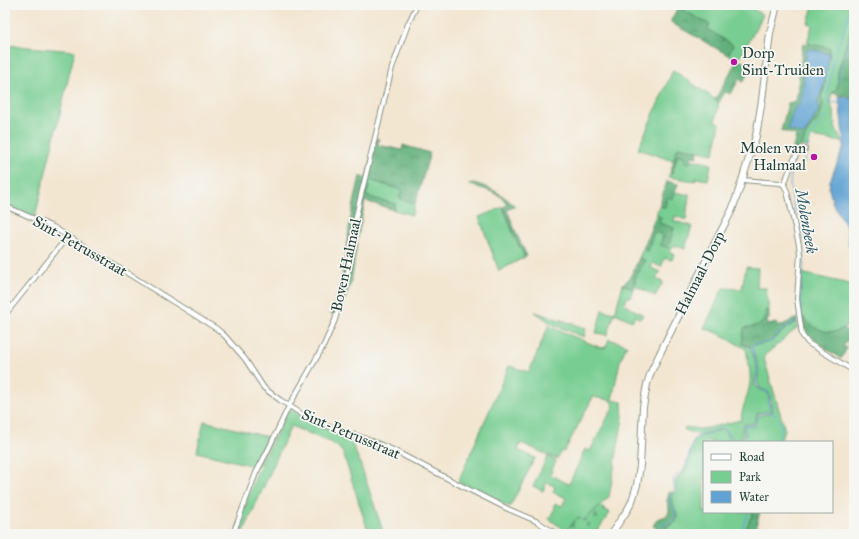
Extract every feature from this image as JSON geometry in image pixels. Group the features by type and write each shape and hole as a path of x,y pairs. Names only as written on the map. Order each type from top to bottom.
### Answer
{"street":[{"name":"Boven Halmaal","path":"233,534 256,473 289,406 328,337 335,320 348,271 354,226 392,68 408,24 417,5"},
{"name":"Halmaal-Dorp","path":"611,534 628,509 637,485 640,466 644,395 651,372 732,210 756,136 770,33 777,5"},
{"path":"805,149 800,150 793,161 784,185 790,203 799,245 800,254 797,299 802,335 808,343 854,371"},
{"path":"742,180 780,183 784,185"},
{"name":"Sint-Petrusstraat","path":"5,206 53,226 217,329 225,336 244,359 264,388 308,418 391,449 458,484 536,521 557,534"},
{"path":"5,314 68,236"}],"green space":[{"path":"679,5 746,5 763,15 740,58 728,55 733,45 707,29 710,25 678,7"},
{"path":"813,5 854,5 854,19 838,71 837,89 832,93 831,98 835,127 842,142 811,137 808,147 802,146 805,137 812,126 820,118 823,104 821,97 824,89 830,49 807,43 812,25 808,23"},
{"path":"678,7 710,25 707,29 733,45 728,55 671,22"},
{"path":"854,19 854,98 832,93 837,89 838,72"},
{"path":"803,43 830,48 824,89 821,97 823,104 820,118 812,126 805,137 802,146 796,151 793,149 796,135 781,131 788,103 796,101"},
{"path":"5,45 75,51 35,217 5,205"},
{"path":"737,60 753,65 743,82 739,79 731,94 725,92 719,102 715,100"},
{"path":"673,70 719,102 715,122 720,123 714,154 678,147 673,161 638,149"},
{"path":"377,138 379,139 378,145 402,150 403,145 430,153 415,204 399,198 402,190 369,180 366,196 395,204 394,210 365,201 351,283 340,312 338,311 346,271 335,315 331,314 342,278 350,221 360,176 366,179"},
{"path":"678,147 698,151 697,157 692,156 690,163 685,162 685,157 678,154 672,174 670,173"},
{"path":"678,154 685,157 685,162 690,163 691,159 711,164 708,180 696,178 695,181 668,177 670,173 672,173"},
{"path":"369,180 402,190 399,198 415,204 412,215 394,210 395,204 365,196 369,188"},
{"path":"667,181 678,184 673,199 667,197 665,207 659,206"},
{"path":"474,183 487,187 496,192 515,206 507,210 527,256 525,257 516,240 503,207 507,205 502,197 490,191 468,184"},
{"path":"675,192 689,195 686,220 675,216 674,221 692,226 685,249 674,245 669,252 674,254 672,260 665,258 661,267 653,263 651,268 660,272 656,279 663,282 655,296 634,285 636,282 634,281 645,260 639,258 643,249 647,251 654,232 663,235 668,248 674,228 659,223 661,217 656,215 659,206 665,207 667,197"},
{"path":"503,207 516,240 525,257 499,271 479,217"},
{"path":"656,215 661,217 659,223 674,228 668,248 660,245 663,235 654,232 647,251 643,249"},
{"path":"639,258 645,260 634,280 636,282 633,289 623,284 630,278"},
{"path":"746,267 758,268 757,288 766,288 769,310 766,310 761,324 755,326 742,344 750,347 757,370 754,381 758,388 768,393 771,411 757,414 754,424 744,424 742,429 743,435 735,440 733,440 726,430 722,428 699,435 684,430 685,427 700,429 708,428 741,420 750,383 750,370 746,349 720,334 704,328 723,288 742,289"},
{"path":"801,273 850,284 854,292 851,311 846,326 841,330 828,332 821,330 808,324 803,319 800,304"},
{"path":"623,284 633,289 630,297 628,296 624,304 643,315 640,319 635,316 632,321 615,313"},
{"path":"602,310 615,313 607,335 596,333"},
{"path":"766,310 769,310 769,319 767,319 768,325 776,323 778,327 797,318 797,321 772,341 753,345 752,347 742,344 744,328 760,325 763,321"},
{"path":"535,312 586,328 584,337 554,325"},
{"path":"801,315 810,324 820,330 832,332 843,328 853,334 843,346 847,348 841,359 805,334"},
{"path":"797,321 798,327 765,355 764,358 785,430 780,441 738,441 745,436 745,425 755,426 758,416 772,413 773,411 769,392 760,388 757,382 759,369 752,347 753,345 772,341 788,326"},
{"path":"549,325 601,348 606,347 609,339 627,345 620,361 612,400 622,402 623,418 609,497 583,521 578,517 566,531 549,519 555,508 553,507 555,503 562,506 566,498 553,492 555,487 547,482 543,491 533,486 548,456 556,461 550,475 569,484 585,449 590,451 614,405 609,400 593,397 564,452 561,451 557,459 521,443 518,450 535,458 510,507 458,482 509,366 529,372"},
{"path":"289,410 319,425 345,434 349,437 359,460 384,534 369,534 343,453 338,447 332,443 291,426 244,531 237,528 256,475"},
{"path":"204,421 272,438 257,467 197,452"},
{"path":"722,430 725,431 730,441 703,441 703,513 753,513 744,534 663,534 667,526 676,522 677,515 671,499 676,490 675,481 686,469 694,439"},
{"path":"669,492 674,493 671,499 677,515 676,522 667,526 663,534 655,534 658,529 653,526 657,519 666,516 669,512 667,501"},
{"path":"600,506 610,513 595,534 574,534 568,529 578,517 584,521"},
{"path":"753,513 760,513 756,526 773,534 744,534"}],"water":[{"path":"807,49 830,54 824,86 818,100 818,112 805,134 801,134 788,129 788,127 794,109 801,103"},
{"path":"839,96 854,99 854,251 849,245 847,228 833,204 829,189 830,181 844,146"}],"waterway":[{"name":"Molenbeek","path":"801,313 804,261 801,232 799,222 796,218 790,186 791,171 801,166 805,160 807,147 811,136 824,118 828,102 828,92 833,64 851,5"},
{"path":"838,82 854,23"},
{"path":"828,102 841,103"},
{"name":"Molenbeek","path":"736,441 744,437 745,435 743,428 745,425 754,426 758,415 762,413 771,413 772,410 769,402 769,393 762,390 756,384 758,370 752,346 753,344 771,341 783,329 796,321"},
{"name":"Molenbeek","path":"772,412 775,415"},
{"path":"777,441 782,427 778,419"},
{"name":"Molenbeek","path":"657,534 662,525 672,521 675,517 674,508 669,500 674,490 673,479 684,470 694,439 722,428 726,430 732,441"},
{"path":"740,534 749,513"}],"place":[{"name":"Dorp Sint-Truiden","path":"734,62"},
{"name":"Molen van Halmaal","path":"814,157"}]}
